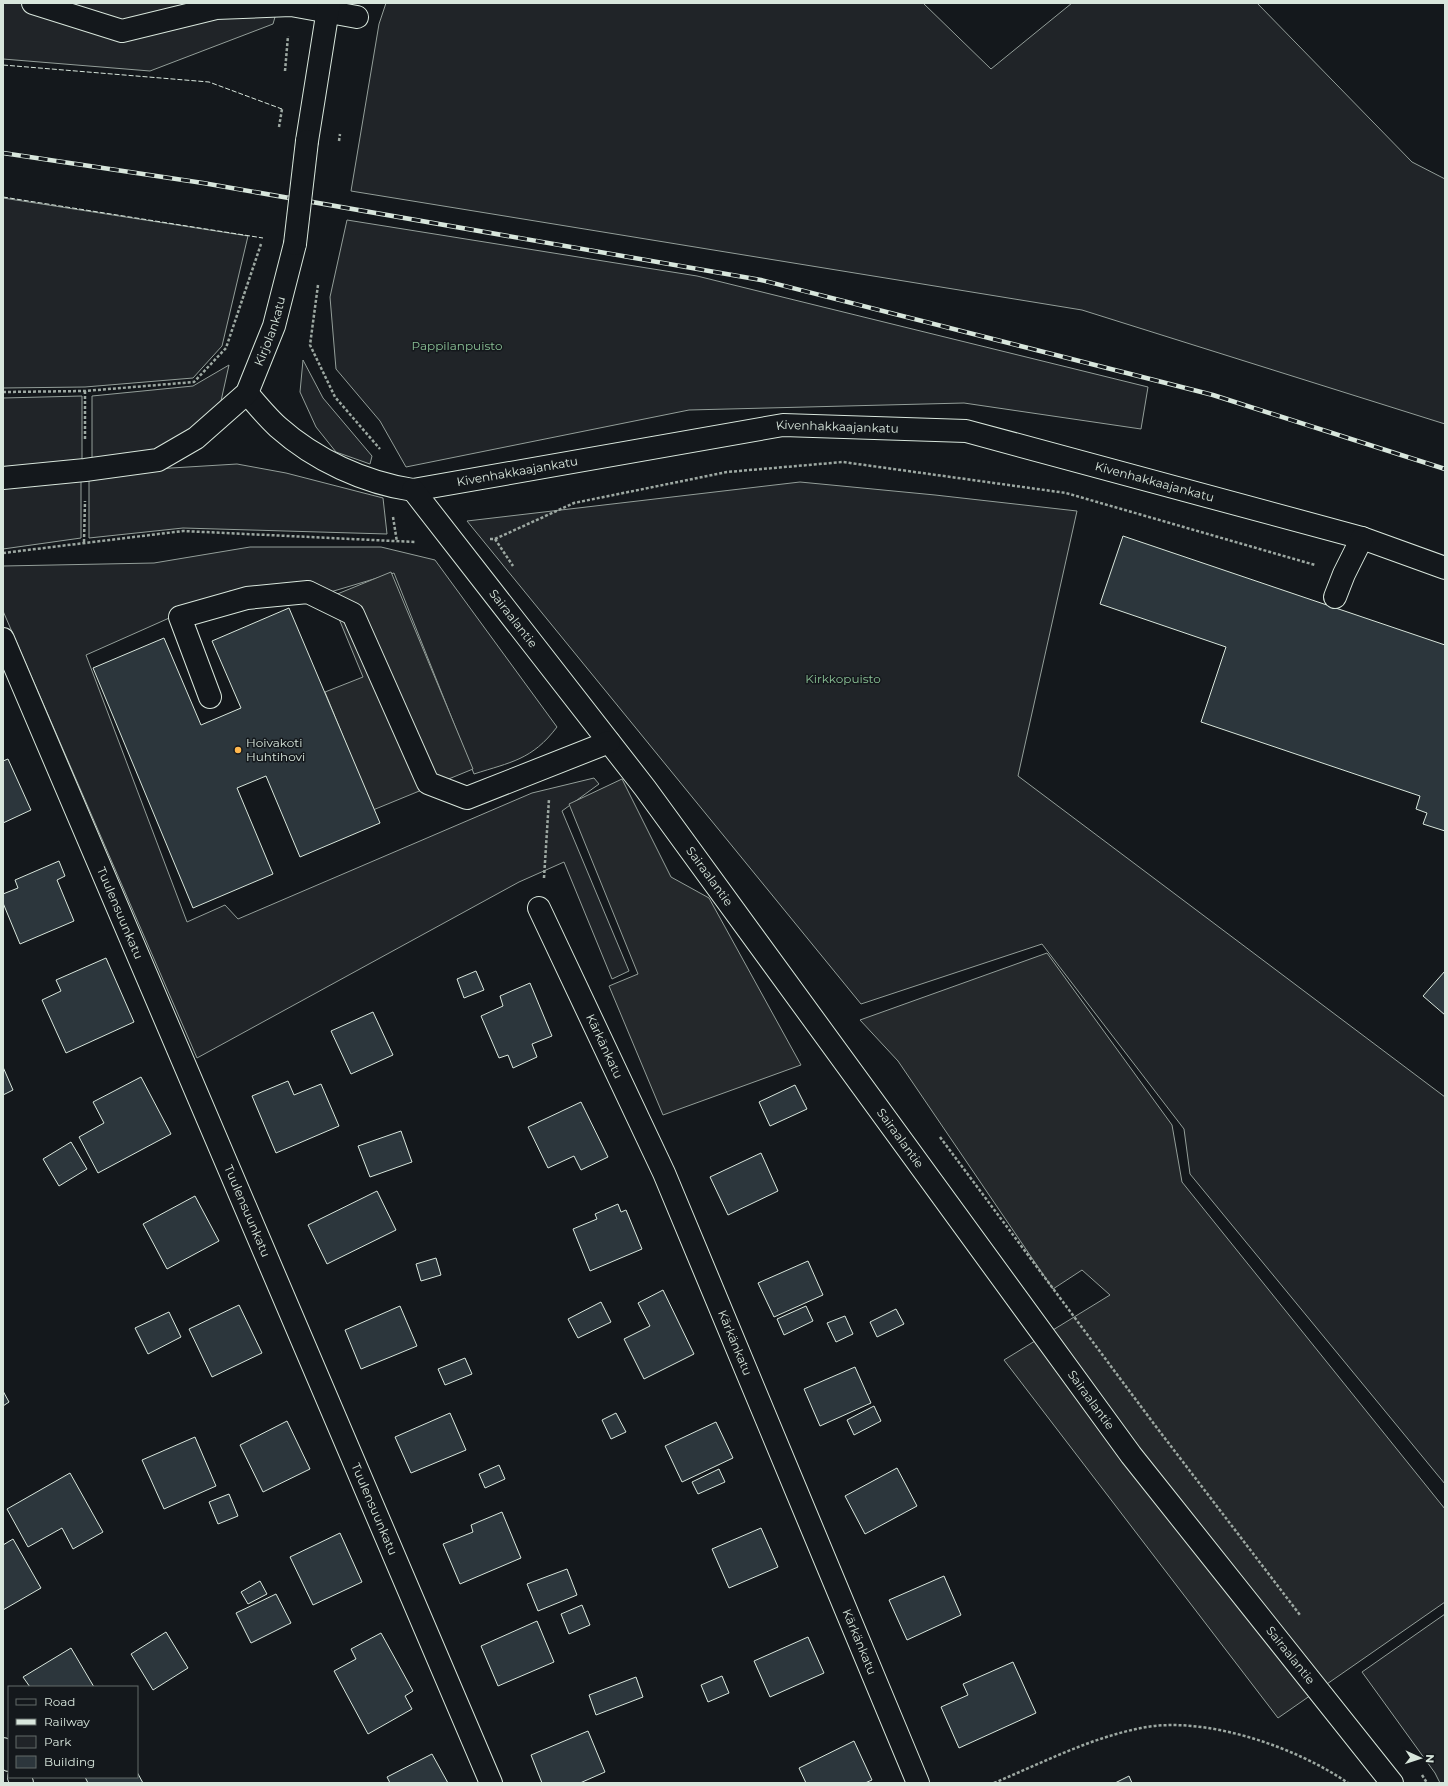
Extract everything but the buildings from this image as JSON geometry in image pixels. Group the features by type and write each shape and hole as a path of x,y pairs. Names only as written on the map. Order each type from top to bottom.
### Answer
{"street":[{"path":"32,3 122,31 216,8 291,5 328,7 357,17"},
{"name":"Kirjolankatu","path":"3,478 85,470 158,460 196,438 247,394 274,326 295,244 307,141 328,7"},
{"name":"Kivenhakkaajankatu","path":"247,394 278,427 310,450 344,469 388,486 413,490 782,425 966,430 1362,538 1445,568"},
{"name":"Sairaalantie","path":"413,490 659,807 1131,1455 1392,1783"},
{"path":"1335,597 1344,574 1362,538"},
{"path":"210,698 180,617 247,598 308,592 353,614 428,783 467,798 560,763 609,742"},
{"name":"Tuulensuunkatu","path":"3,639 491,1783"},
{"name":"Kärkänkatu","path":"539,908 664,1173 918,1783"},
{"path":"3,1749 8,1758"}],"path":[{"path":"285,72 291,5"},
{"path":"282,102 282,110"},
{"path":"3,392 85,391 194,382 226,348 263,238"},
{"path":"318,284 310,346 335,398 381,450 388,486"},
{"path":"516,570 495,539 574,503 727,472 843,462 1066,493 1344,574"},
{"path":"3,553 183,531 397,542 453,543"},
{"path":"539,908 546,866 545,832 549,792 560,763"},
{"path":"938,1135 1149,1418 1302,1618"},
{"path":"994,1783 1112,1735 1143,1727 1167,1725 1230,1733 1272,1744 1304,1758 1348,1783"},
{"path":"1422,1773 1427,1783"}],"green space":[{"path":"3,3 279,3 273,24 150,71 3,59"},
{"path":"386,3 923,3 991,69 1072,3 1257,3 1412,162 1445,179 1445,424 1082,310 351,191 379,24"},
{"path":"3,198 248,236 222,346 193,378 85,387 3,388"},
{"name":"Pappilanpuisto","path":"347,220 697,276 1148,387 1141,429 964,403 689,410 406,467 380,421 336,369 330,297"},
{"path":"303,360 323,398 372,456 370,464 336,452 316,427 300,392"},
{"path":"229,365 221,401 192,428 157,451 92,463 92,396 193,386"},
{"path":"82,396 82,467 3,473 3,398"},
{"path":"237,464 286,473 383,498 387,534 183,528 89,538 89,473"},
{"path":"81,476 81,538 3,549 3,485"},
{"name":"Kirkkopuisto","path":"800,482 1077,511 1018,776 1445,1097 1445,1484 1190,1174 1184,1129 1042,944 861,1004 467,521"},
{"path":"250,547 381,547 435,560 557,727 539,747 530,753 510,763 474,774 394,573 327,593 230,591 86,655 187,922 225,905 238,919 532,793 594,778 599,784 562,811 629,971 612,979 564,862 519,882 197,1058 3,611 3,566 154,563"},
{"path":"1445,1614 1445,1783 1440,1783 1435,1773 1362,1672"}],"shaded area":[{"path":"391,572 473,769 373,810 325,692 363,677 330,597"},
{"path":"622,779 671,877 709,898 801,1065 663,1115 609,986 638,974 569,804"},
{"path":"1047,953 1172,1125 1182,1182 1445,1509 1445,1602 1278,1718 1004,1360 1110,1295 1082,1270 1053,1289 898,1061 860,1020"}],"railway":[{"path":"3,153 203,183 761,280 1213,395 1445,469"}],"fence":[{"path":"3,65 209,82 282,109"},
{"path":"3,197 263,238"}],"place":[{"name":"Hoivakoti Huhtihovi","path":"238,750"}]}
